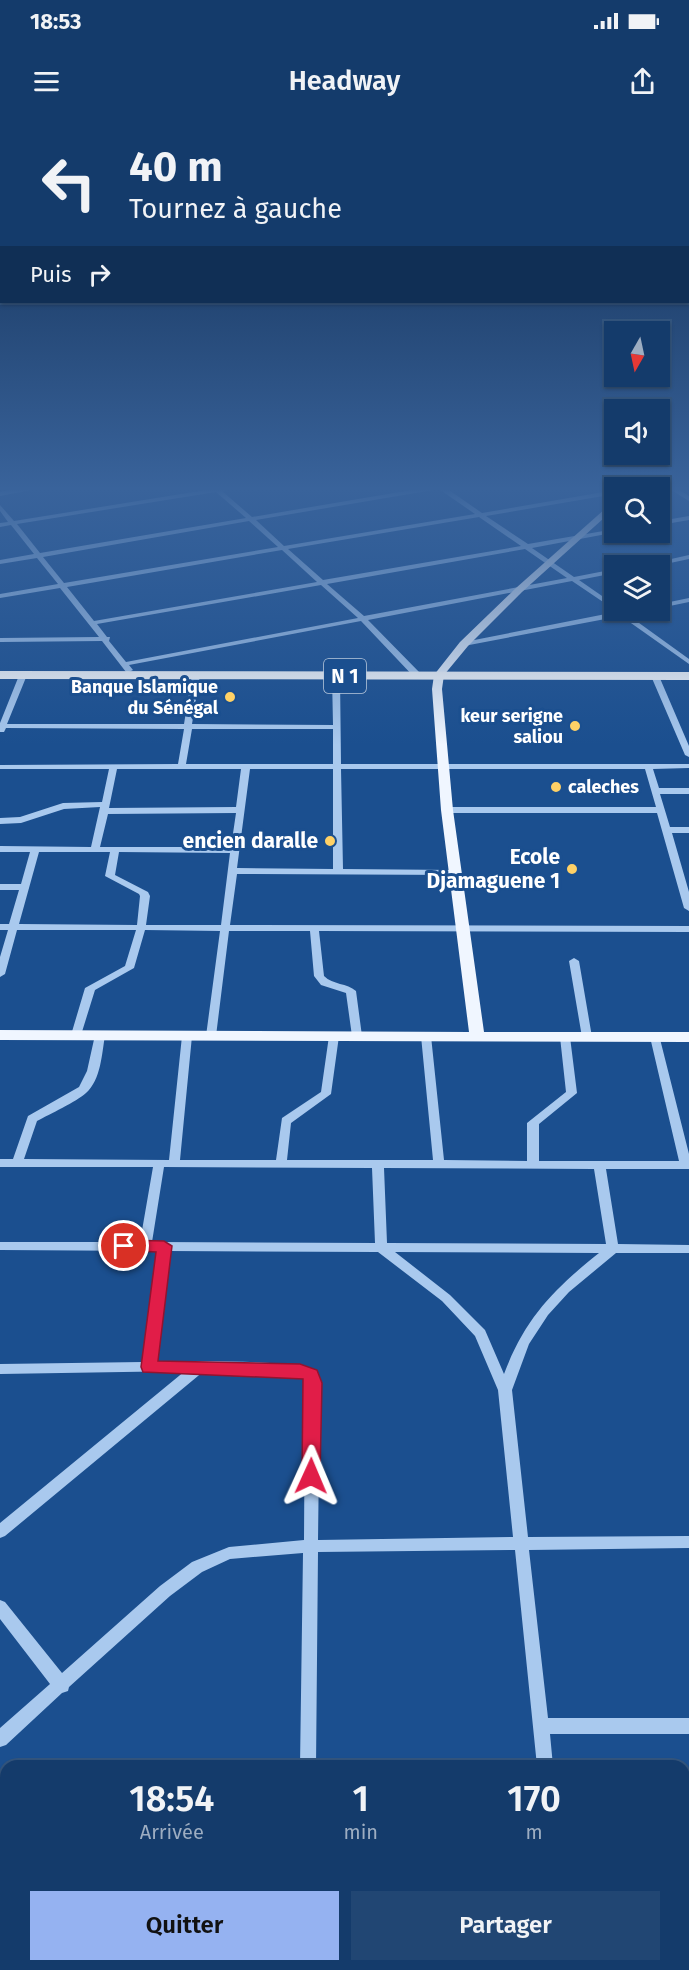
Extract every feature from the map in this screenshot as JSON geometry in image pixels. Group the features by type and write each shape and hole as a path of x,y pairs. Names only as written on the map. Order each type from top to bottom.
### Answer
{"highway":[{"name":"N 1","path":"0,675 129,670 196,675 689,675"}],"main road":[{"path":"477,1036 454,873 437,689 439,675 464,644 539,572"},
{"path":"0,1035 689,1037"}],"street":[{"path":"53,572 129,670 362,618 604,573"},
{"path":"0,596 138,572"},
{"path":"310,572 362,618 418,676"},
{"path":"93,623 371,572"},
{"path":"563,572 604,601"},
{"path":"670,604 689,600"},
{"path":"464,644 604,614"},
{"path":"633,621 689,662"},
{"path":"0,640 107,639"},
{"path":"676,652 689,649"},
{"path":"23,675 1,728 336,727"},
{"path":"182,766 196,675"},
{"path":"336,676 335,766 338,872"},
{"path":"655,676 689,754"},
{"path":"95,849 114,766"},
{"path":"211,1036 246,766"},
{"path":"648,766 687,894 689,908"},
{"path":"0,767 689,766"},
{"path":"655,790 689,791"},
{"path":"0,821 21,820 63,806 240,810"},
{"path":"447,810 660,810"},
{"path":"666,830 689,830"},
{"path":"0,849 235,850"},
{"path":"0,974 36,849"},
{"path":"76,1035 85,996 90,988 129,968 141,927 145,896 143,892 110,876 116,850"},
{"path":"232,871 454,873"},
{"path":"0,887 25,887"},
{"path":"0,927 689,928"},
{"path":"314,928 320,976 322,981 351,991 357,1036"},
{"path":"574,961 586,1037"},
{"path":"17,1163 32,1119 83,1090 92,1078 100,1035"},
{"path":"174,1163 187,1036"},
{"path":"281,1164 286,1121 321,1099 328,1089 334,1036"},
{"path":"426,1036 439,1164"},
{"path":"533,1164 533,1123 572,1093 565,1037"},
{"path":"0,1163 687,1165 655,1037"},
{"path":"145,1246 159,1163"},
{"path":"378,1164 381,1248"},
{"path":"599,1164 613,1249"},
{"path":"0,1246 689,1249"},
{"path":"149,1367 164,1246"},
{"path":"381,1248 446,1298 480,1333 505,1390 545,1760"},
{"path":"505,1390 526,1338 545,1310 576,1278 613,1249"},
{"path":"0,1532 201,1366"},
{"path":"0,1369 201,1366 300,1370 311,1375 313,1383 309,1546 308,1760"},
{"path":"0,1739 62,1686 165,1591 197,1567 229,1553 309,1546 689,1542"},
{"path":"0,1607 62,1686"},
{"path":"542,1726 689,1726"}],"place":[{"name":"Banque Islamique du Sénégal","path":"230,697"},
{"name":"keur serigne saliou","path":"575,726"},
{"name":"caleches","path":"556,787"},
{"name":"encien daralle","path":"330,841"},
{"name":"Ecole Djamaguene 1","path":"572,869"}],"route":[{"path":"124,1246 164,1246 149,1367 201,1366 300,1370 311,1375 313,1383 311,1476"}]}
